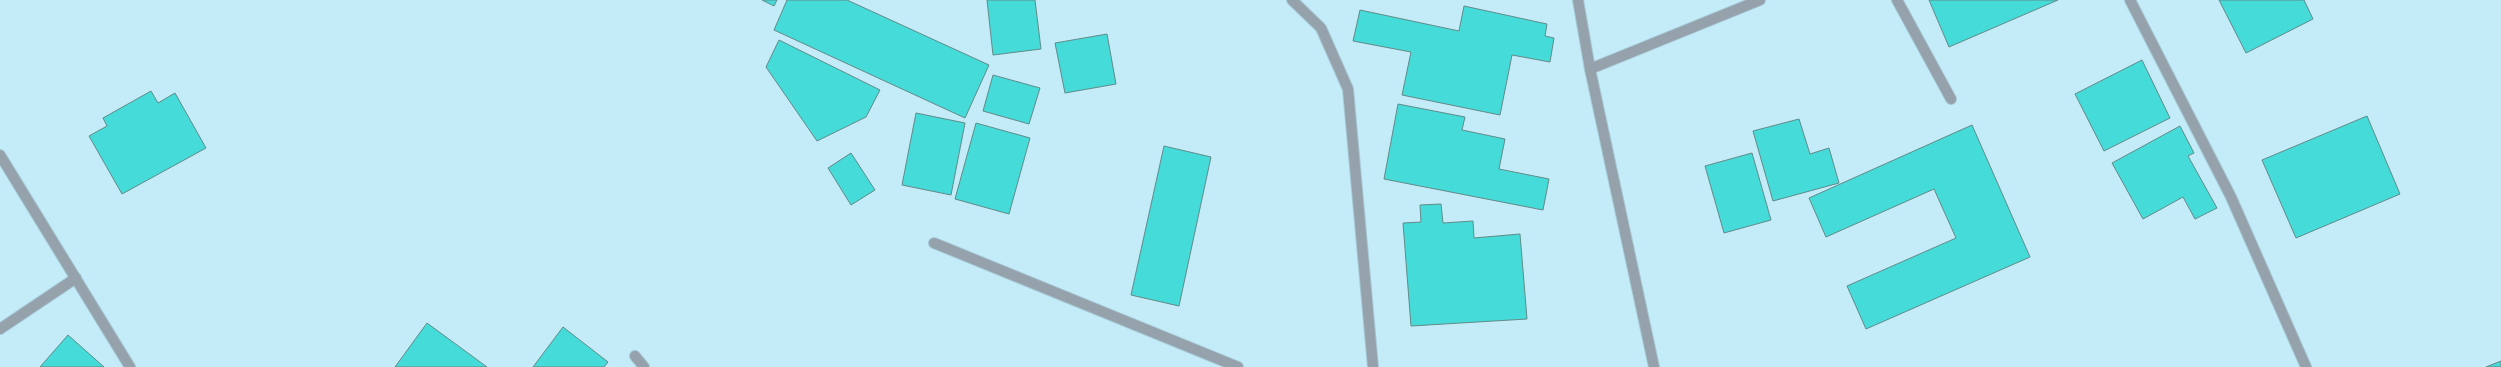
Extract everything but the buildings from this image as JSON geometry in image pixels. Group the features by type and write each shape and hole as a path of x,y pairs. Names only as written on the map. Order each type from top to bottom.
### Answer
{"street":[{"path":"1292,0 1321,28 1348,90 1372,367"},
{"path":"1578,0 1590,69 1654,367"},
{"path":"1590,69 1760,0"},
{"path":"1896,0 1951,99"},
{"path":"2130,0 2231,196 2306,367"},
{"path":"0,155 130,367"},
{"path":"934,243 1238,367"},
{"path":"0,329 76,278"},
{"path":"635,356 644,367"}]}
